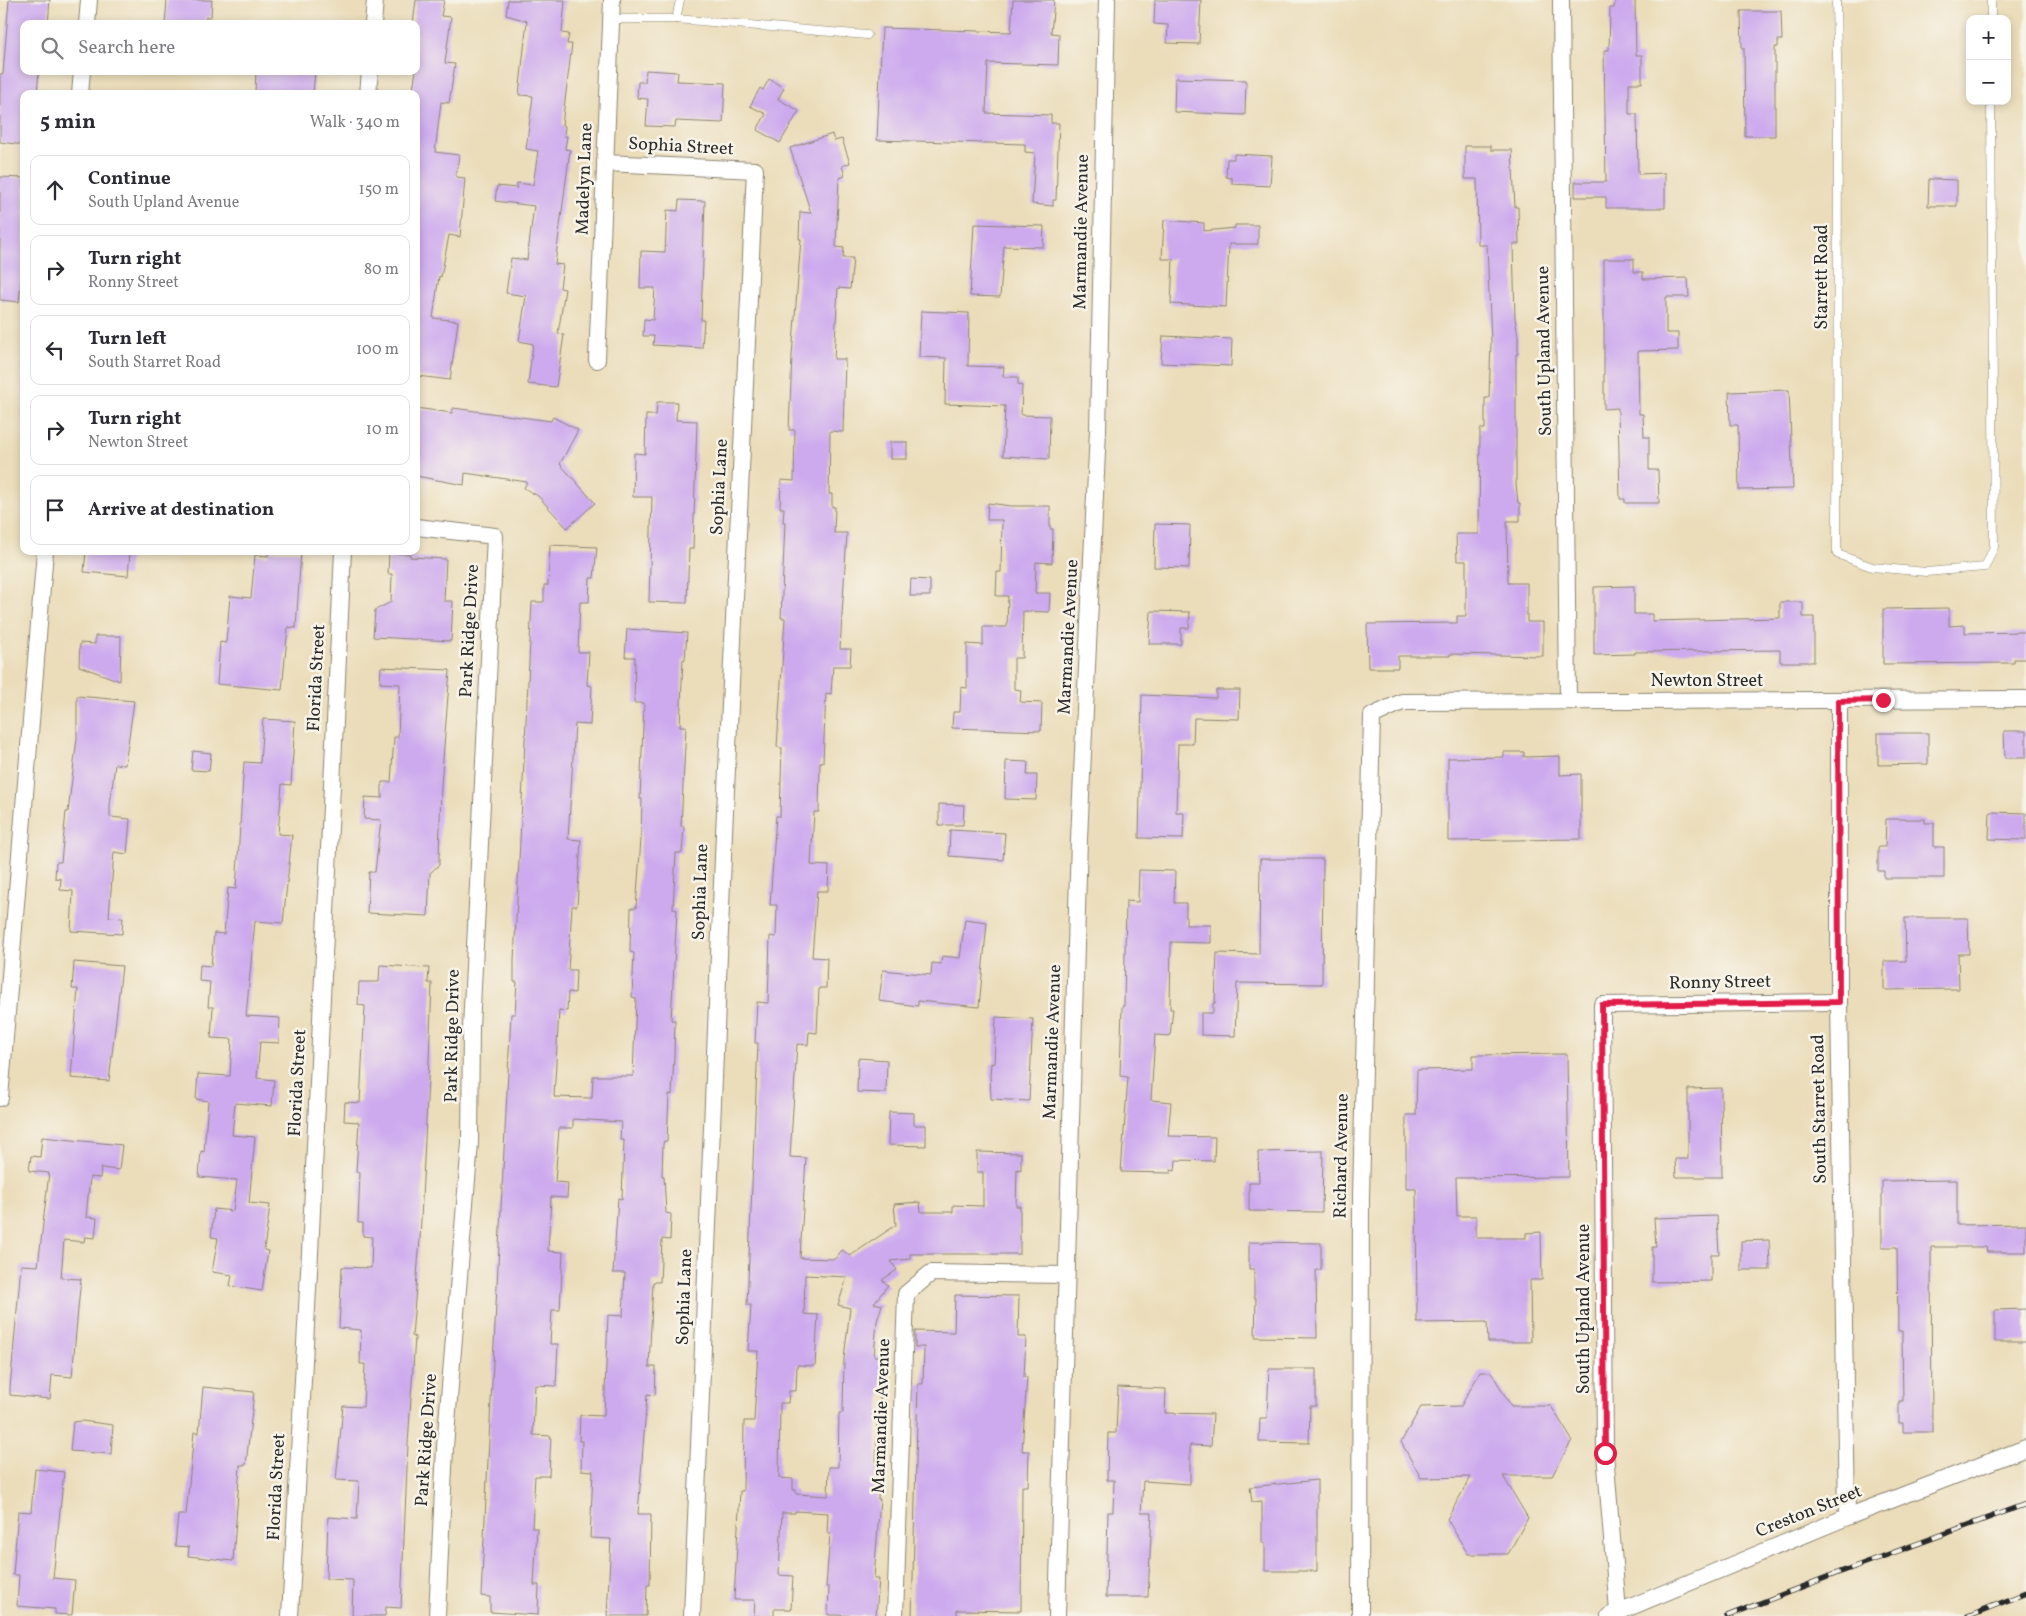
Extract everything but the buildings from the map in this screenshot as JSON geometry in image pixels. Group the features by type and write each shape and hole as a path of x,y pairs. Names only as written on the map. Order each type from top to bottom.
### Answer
{"street":[{"path":"87,20 89,0"},
{"path":"373,20 375,0"},
{"name":"Madelyn Lane","path":"598,360 612,0"},
{"name":"Marmandie Avenue","path":"1057,1616 1079,839 1098,430 1107,0"},
{"name":"South Upland Avenue","path":"1561,0 1568,701"},
{"path":"80,90 82,75"},
{"path":"368,90 370,75"},
{"name":"Sophia Street","path":"606,163 755,170"},
{"name":"Sophia Lane","path":"692,1616 724,833 755,170"},
{"name":"Park Ridge Drive","path":"420,527 495,536 472,1018 470,1144 445,1448 437,1616"},
{"path":"0,1098 38,663 45,555"},
{"name":"Florida Street","path":"290,1616 311,1233 343,555"},
{"name":"Newton Street","path":"1390,708 1402,702 2026,699"},
{"name":"South Starret Road","path":"1838,701 1839,1002 1847,1517"},
{"name":"Richard Avenue","path":"1360,1616 1361,1197 1372,716 1390,708"},
{"name":"Ronny Street","path":"1602,1005 1839,1002"},
{"name":"South Upland Avenue","path":"1602,1005 1605,1453 1614,1614"},
{"name":"Marmandie Avenue","path":"895,1616 906,1294 931,1272 1066,1275"},
{"name":"Creston Street","path":"1614,1614 1847,1517 2026,1448"}],"lane":[{"path":"676,20 680,0"},
{"name":"Starrett Road","path":"1836,0 1838,114 1837,554 1872,567 1926,572 1985,567 1994,548 1991,105"},
{"path":"1991,0 1991,15"},
{"path":"611,19 676,20 867,35"}],"railway":[{"path":"1727,1616 2026,1504"},
{"path":"1968,1616 2026,1593"}],"route":[{"path":"1605,1453 1602,1005 1839,1002 1838,701 1883,700"}]}
